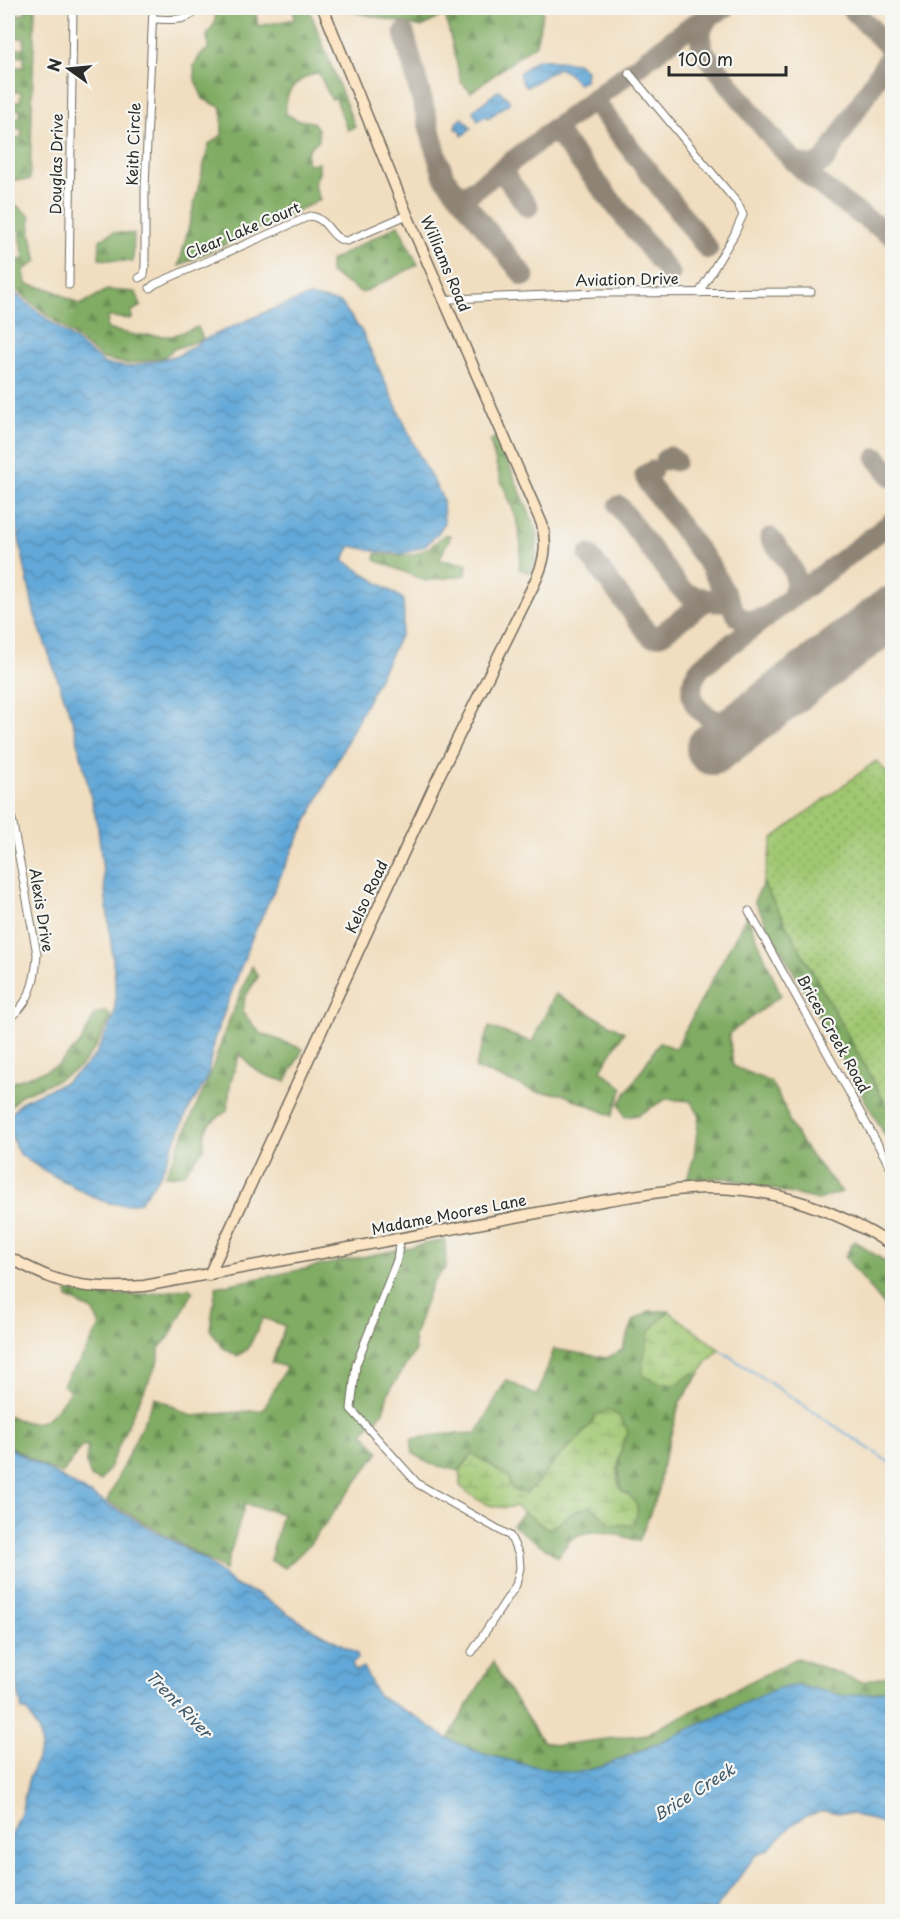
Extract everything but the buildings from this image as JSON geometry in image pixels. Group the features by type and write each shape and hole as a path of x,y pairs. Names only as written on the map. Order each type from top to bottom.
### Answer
{"street":[{"name":"Douglas Drive","path":"69,285 74,8"},
{"name":"Keith Circle","path":"139,278 144,275 145,266 145,186 153,8"},
{"path":"153,19 185,18 195,13 198,8"},
{"name":"Williams Road","path":"323,8 407,215 544,531"},
{"path":"629,73 738,204 743,215 735,236 699,293"},
{"name":"Clear Lake Court","path":"150,288 310,216 318,216 335,237 341,241 347,241 407,215"},
{"name":"Aviation Drive","path":"445,302 453,299 596,293 811,292"},
{"name":"Kelso Road","path":"209,1275 436,782 542,568 546,548 544,531"},
{"name":"Alexis Drive","path":"8,798 37,954 34,977 29,992 16,1012 8,1018"},
{"name":"Brices Creek Road","path":"749,911 892,1170"},
{"name":"Madame Moores Lane","path":"8,1257 51,1278 97,1287 144,1286 607,1200 670,1190 711,1188 752,1192 811,1206 846,1219 892,1245"},
{"path":"400,1239 397,1260 356,1365 351,1409 418,1484 510,1536 519,1554 520,1568 516,1585 472,1652"}],"green space":[{"path":"26,8 35,8 30,180 13,180 12,139 21,138 22,129 12,129 13,119 20,118 20,110 14,109 14,102 20,102 21,92 13,92 15,67 24,67 24,57 16,56 16,49 24,48 24,38 17,38 16,15 25,14"},
{"path":"216,8 251,8 256,14 258,26 295,19 293,8 310,11 355,127 347,130 336,98 331,99 318,72 298,82 289,92 286,114 298,120 313,122 318,129 319,141 312,145 307,156 308,164 319,163 319,173 314,184 320,200 179,266 209,144 222,135 222,108 203,99 195,80 194,66 200,55 208,49 207,35 215,23"},
{"path":"335,8 541,8 543,13 536,44 471,92 461,82 445,14 422,27"},
{"path":"8,205 17,206 30,216 31,235 37,261 24,270 26,284 53,290 80,305 107,290 136,292 141,306 132,311 132,319 108,317 107,329 135,335 172,336 198,327 203,339 174,349 164,357 128,364 103,359 8,284 8,261 24,259 19,230 8,225"},
{"path":"398,225 418,265 362,293 330,273 330,261"},
{"path":"113,232 134,234 133,262 99,259 100,240"},
{"path":"497,436 538,534 536,556 531,573 519,569 521,545 516,517 500,478 490,441"},
{"path":"444,535 451,535 439,560 467,564 466,575 426,581 375,560 376,554 413,555 427,549"},
{"path":"876,761 892,778 892,1115 763,883 773,838"},
{"path":"763,883 892,1115 892,1148 754,901"},
{"path":"747,915 781,995 729,1034 733,1066 771,1082 784,1106 791,1126 807,1151 842,1192 818,1200 725,1178 687,1179 694,1157 699,1114 690,1101 666,1099 638,1115 625,1117 619,1104 660,1042 675,1049"},
{"path":"252,966 258,977 245,997 243,1013 260,1033 303,1049 286,1081 260,1072 250,1065 240,1053 231,1080 227,1111 208,1125 204,1148 183,1174 165,1176 209,1078 226,1028"},
{"path":"555,994 624,1032 601,1070 623,1088 612,1116 562,1094 537,1092 475,1068 489,1027 532,1042"},
{"path":"107,1011 111,1018 95,1048 80,1067 57,1080 21,1095 8,1109 8,1084 57,1066 81,1042 95,1014"},
{"path":"445,1240 446,1267 432,1283 414,1336 415,1351 388,1393 383,1412 363,1432 379,1452 309,1545 285,1568 270,1560 282,1514 245,1504 225,1570 107,1501 155,1397 192,1416 263,1410 286,1367 272,1363 285,1326 263,1318 248,1349 237,1356 222,1347 210,1329 216,1287"},
{"path":"854,1241 892,1266 892,1315 845,1257"},
{"path":"189,1288 193,1292 169,1337 159,1348 159,1360 101,1481 91,1478 86,1461 88,1446 82,1446 62,1474 43,1466 8,1445 8,1415 30,1423 45,1420 51,1415 70,1391 63,1385 79,1363 100,1326 94,1312 68,1298 67,1291 97,1295 128,1295"},
{"path":"649,1311 669,1311 649,1332 698,1376 680,1402 661,1470 659,1490 639,1541 606,1532 589,1532 571,1539 558,1557 512,1525 524,1512 549,1529 575,1511 591,1506 611,1524 628,1494 621,1490 619,1467 622,1446 628,1431 596,1415 583,1434 525,1494 514,1490 467,1460 460,1471 430,1464 413,1453 411,1439 446,1434 477,1433 506,1380 537,1396 554,1349 607,1358 622,1350 634,1320"},
{"path":"669,1311 720,1350 707,1362 698,1376 693,1373 675,1385 657,1382 643,1376 649,1332"},
{"path":"609,1410 619,1416 628,1431 621,1452 617,1478 622,1491 633,1499 637,1506 633,1525 611,1524 591,1506 575,1511 549,1529 515,1506 500,1507 486,1504 460,1486 460,1471 472,1454 509,1477 509,1485 514,1490 525,1494 583,1434 596,1415"},
{"path":"797,1658 862,1682 891,1675 892,1672 892,1687 875,1693 844,1696 797,1685 737,1707 703,1724 601,1767 575,1773 550,1770 483,1754 448,1739 493,1662 542,1741 558,1745 647,1734"}],"water":[{"path":"537,59 577,63 586,70 585,81 578,84 568,73 558,68 527,87 523,84 519,73"},
{"path":"499,90 509,100 509,103 488,118 485,116 478,121 473,111"},
{"path":"463,118 471,128 462,136 461,130 455,129 456,123"},
{"path":"8,288 105,364 129,367 179,355 203,340 268,311 309,296 341,303 362,332 418,453 443,499 444,523 439,532 425,546 403,554 351,546 343,560 403,599 404,619 400,636 295,845 251,940 214,1040 207,1079 189,1109 160,1175 140,1202 131,1204 103,1201 33,1164 19,1153 8,1118 22,1101 65,1082 96,1054 113,1018 115,979 98,828 74,725 34,612 8,485"},
{"path":"8,1447 205,1560 236,1586 258,1594 306,1625 357,1653 358,1659 352,1664 355,1671 363,1667 378,1696 416,1717 448,1739 483,1754 550,1770 575,1773 601,1767 641,1751 776,1689 797,1685 844,1696 875,1693 892,1687 892,1829 876,1821 852,1814 822,1811 806,1816 791,1826 768,1850 755,1856 714,1911 14,1911 8,1893 8,1844 21,1813 28,1781 41,1749 39,1732 27,1710 22,1710 13,1665 8,1665"}],"waterway":[{"path":"720,1350 892,1464"}],"taxiway":[{"path":"524,276 462,199 692,25 725,8"},
{"path":"851,8 892,50"},
{"path":"711,15 704,23 701,32 704,52 764,129 798,165 823,187 850,208 892,235"},
{"path":"404,33 444,177 462,199"},
{"path":"797,163 812,167 824,161 892,53"},
{"path":"593,100 708,249"},
{"path":"554,129 670,274"},
{"path":"501,170 528,207"},
{"path":"665,460 670,457 675,461"},
{"path":"877,458 892,477"},
{"path":"652,471 645,475 648,483 711,567 737,616 749,621 767,617"},
{"path":"619,506 678,586 687,594 717,602"},
{"path":"736,730 699,710 692,696 693,680 698,671 892,522"},
{"path":"770,538 787,561 795,577 796,585 787,602"},
{"path":"589,555 650,636 660,635 707,600"}],"runway":[{"path":"712,749 892,612"}],"water label":[{"name":"Trent River","path":"179,1704"},
{"name":"Brice Creek","path":"694,1792"}]}
